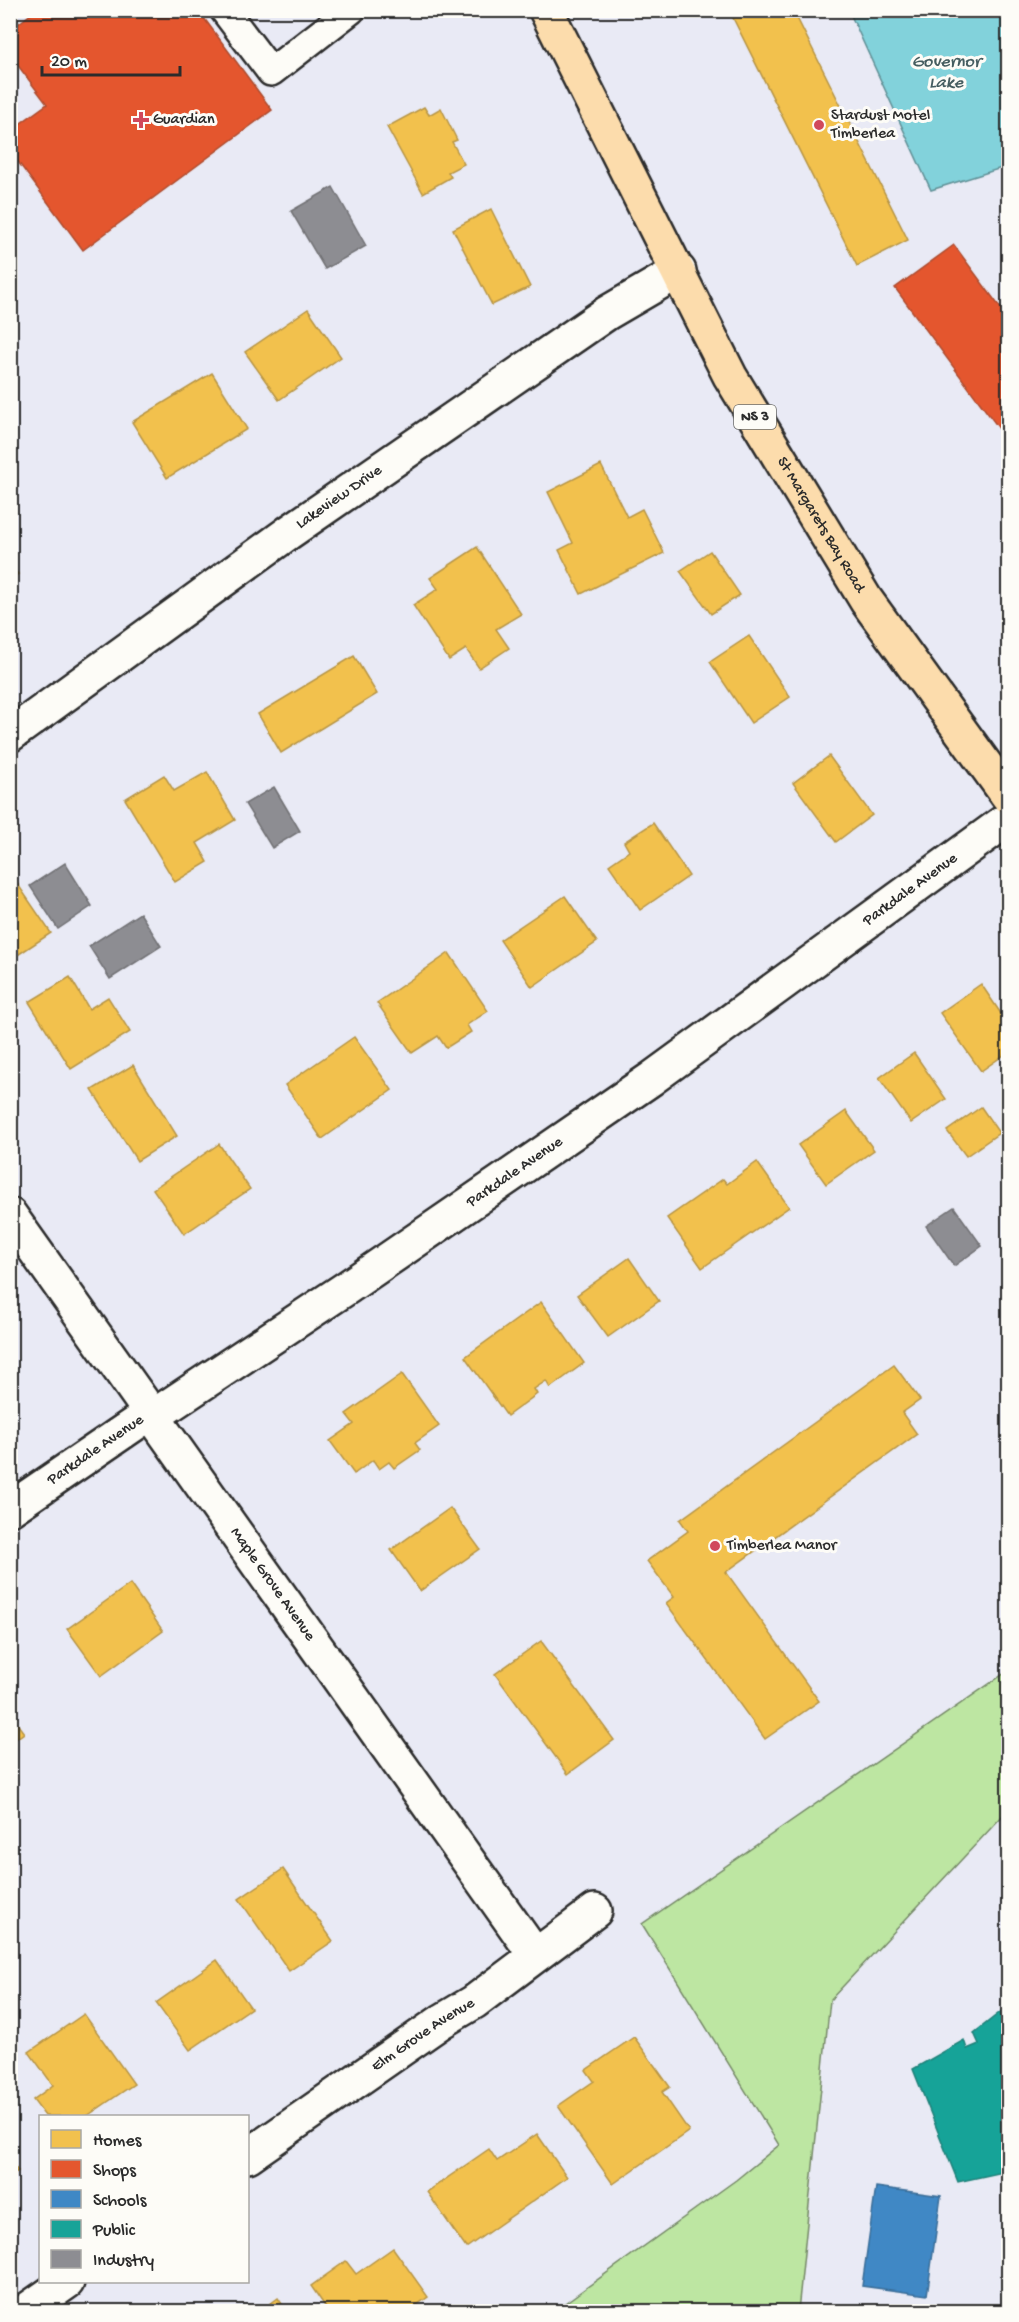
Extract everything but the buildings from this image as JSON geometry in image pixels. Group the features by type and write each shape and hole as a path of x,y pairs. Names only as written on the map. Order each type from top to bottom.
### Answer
{"main road":[{"name":"St Margarets Bay Road","path":"546,10 730,376 866,600 1008,796"}],"street":[{"name":"Lakeview Drive","path":"10,735 317,513 607,313 679,271"},
{"name":"Parkdale Avenue","path":"10,1509 149,1414 158,1413 345,1289 641,1086 1008,819"},
{"name":"Maple Grove Avenue","path":"10,1215 535,1955"},
{"name":"Elm Grove Avenue","path":"249,2155 442,2021 474,2002 595,1911"},
{"path":"24,2312 66,2283"}],"lane":[{"path":"224,10 271,72 351,10"}],"green space":[{"path":"1008,1671 1008,1810 830,2000 798,2311 557,2311 736,2180 779,2145 642,1924"}],"water":[{"name":"Governor Lake","path":"849,11 1008,11 1008,166 931,190"}],"place":[{"name":"Guardian","path":"141,120"},
{"name":"Stardust Motel Timberlea","path":"819,125"},
{"name":"Timberlea Manor","path":"715,1546"}]}
